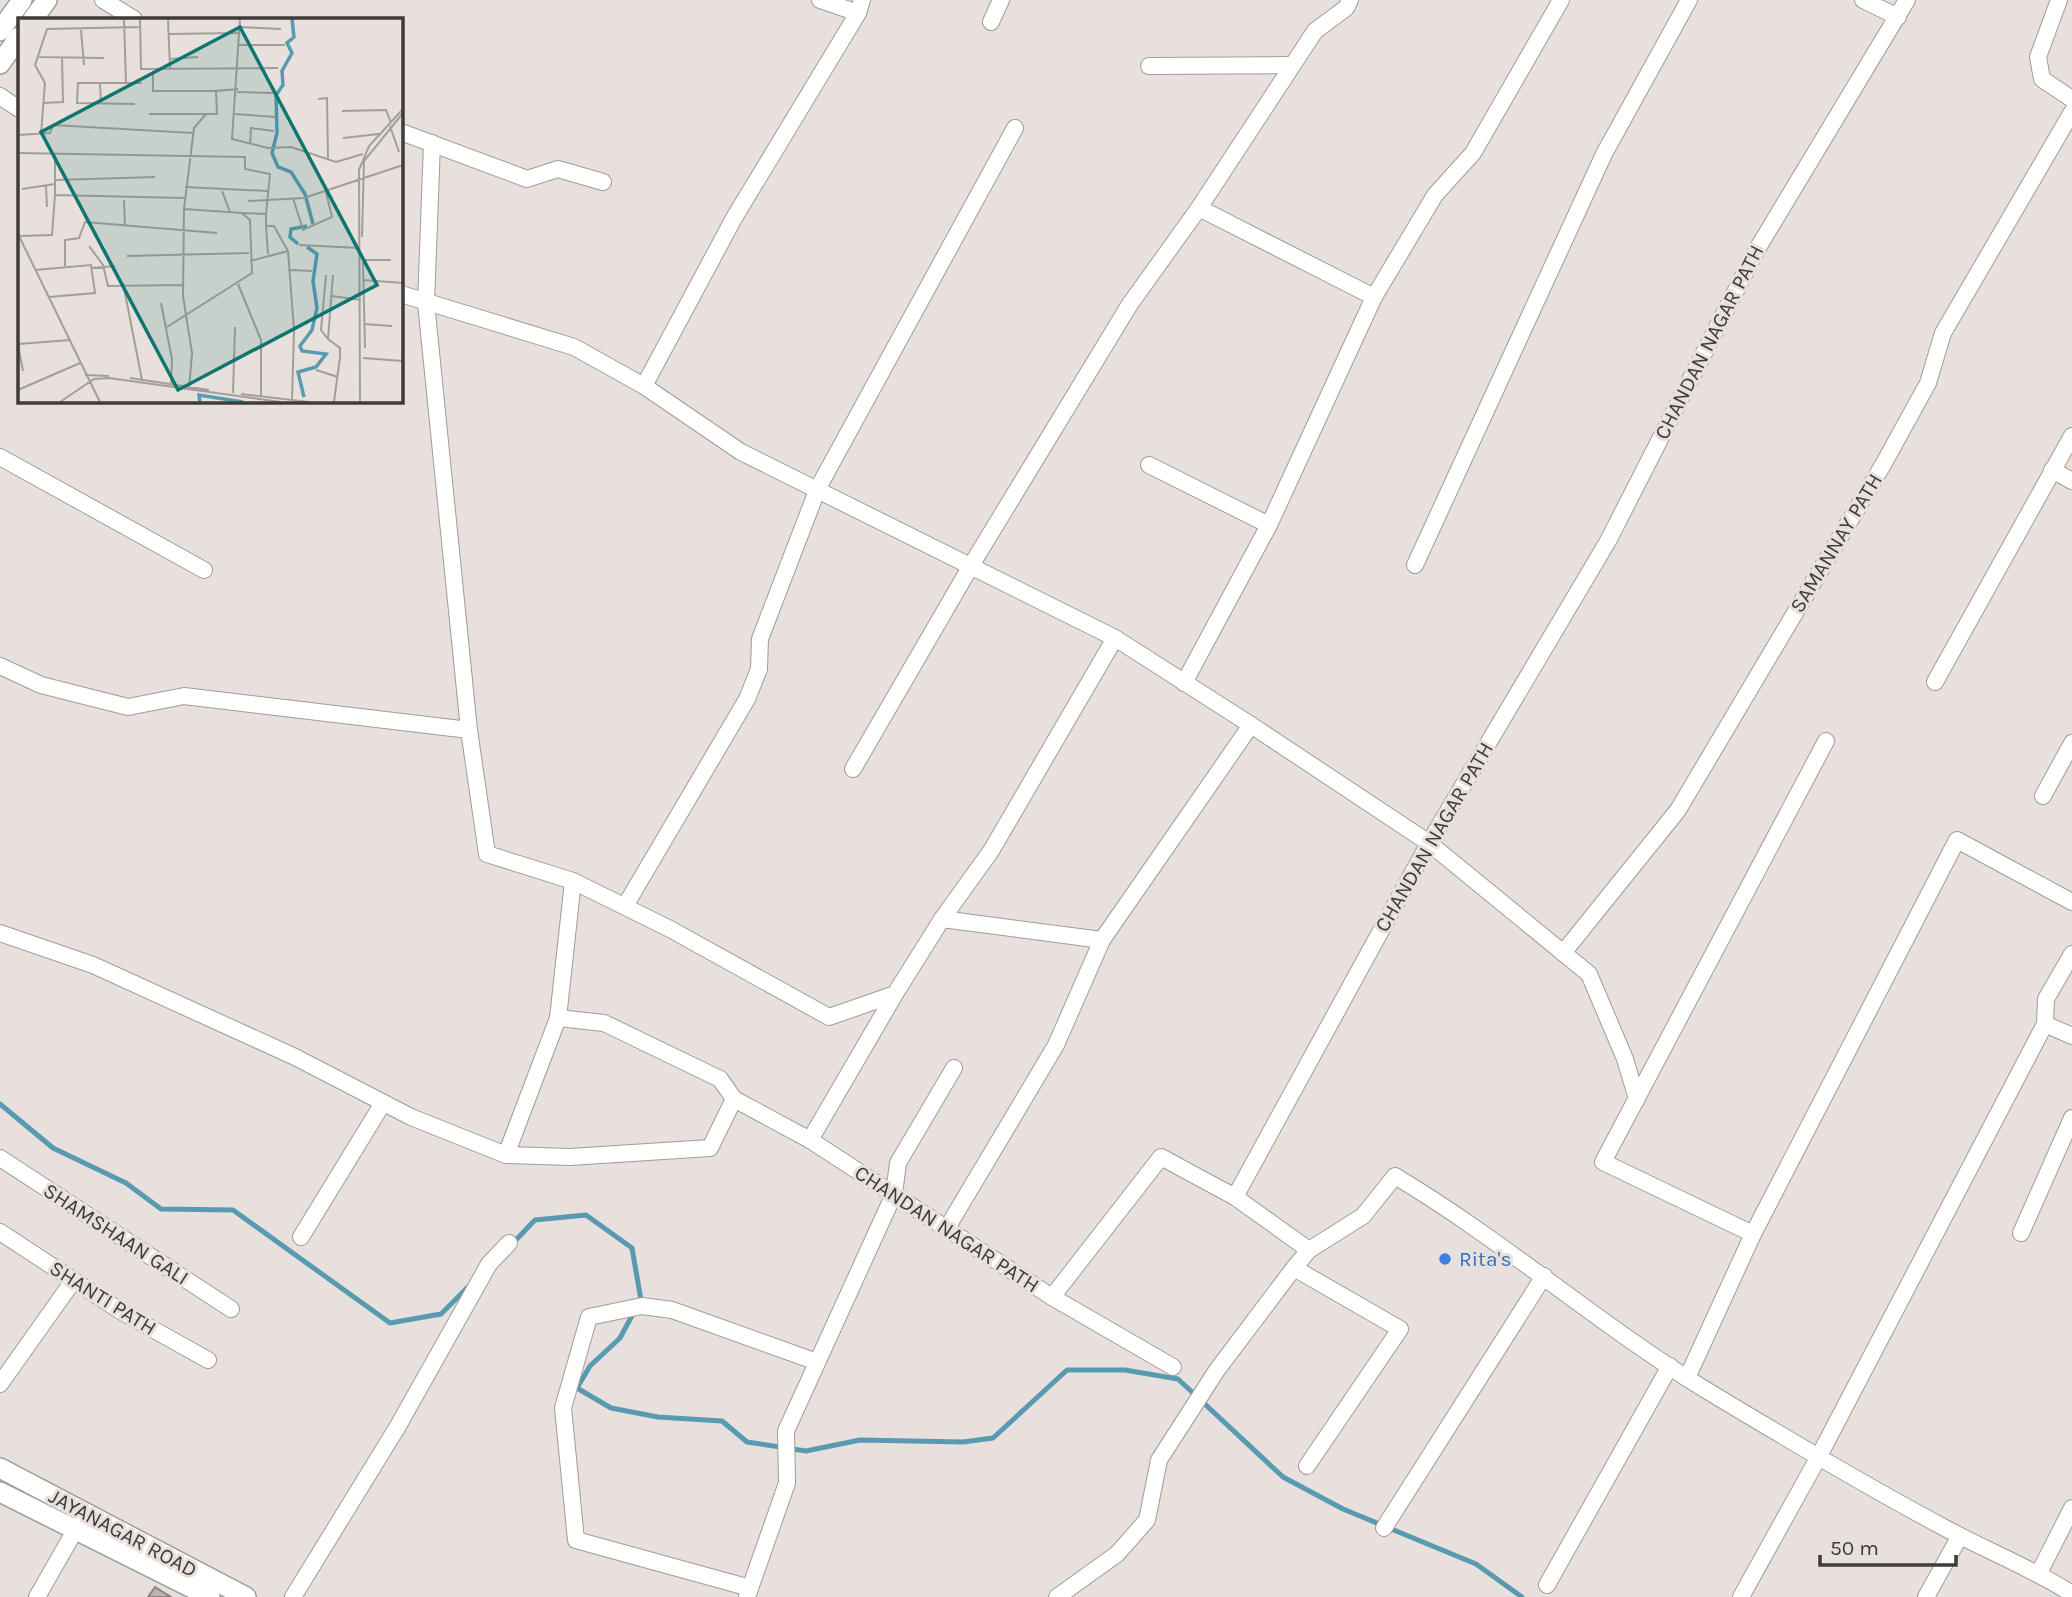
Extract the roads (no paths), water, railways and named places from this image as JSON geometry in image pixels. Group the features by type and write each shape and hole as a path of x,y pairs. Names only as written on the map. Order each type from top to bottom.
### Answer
{"street":[{"path":"0,31 22,0"},
{"path":"34,18 47,0"},
{"path":"103,0 132,18"},
{"path":"644,386 734,219 860,7 820,0"},
{"path":"991,22 1001,0"},
{"path":"853,769 972,564 1130,304 1199,208 1315,30 1346,8 1350,0"},
{"path":"1184,683 1269,525 1374,297 1435,195 1473,153 1561,0"},
{"path":"1415,565 1604,154 1689,0"},
{"path":"1863,0 1898,17"},
{"name":"CHANDAN NAGAR PATH","path":"558,1018 604,1023 720,1079 734,1099 810,1140 1052,1297 1161,1157 1235,1197 1429,843 1608,541 1756,251 1907,0"},
{"path":"2059,0 2038,57 2042,79 2072,99"},
{"path":"2066,0 2072,3"},
{"path":"0,64 18,38"},
{"path":"1149,66 1292,65"},
{"path":"0,96 18,108"},
{"name":"SAMANNAY PATH","path":"1563,953 1678,810 1884,463 1928,383 1943,333 2072,112"},
{"path":"625,906 747,699 759,669 760,639 818,488 1015,128"},
{"path":"402,132 527,179 558,169 603,182"},
{"path":"432,143 426,303 469,730 488,854 573,881 625,906 830,1017 895,994"},
{"path":"1199,208 1374,297"},
{"path":"402,294 574,347 644,386 741,452 972,564 1115,638 1251,725 1429,843 1589,974 1625,1059 1637,1099"},
{"path":"1935,682 2072,436"},
{"path":"0,457 204,570"},
{"path":"1149,465 1269,525"},
{"path":"2052,471 2072,481"},
{"path":"810,1140 895,994 990,850 1115,638"},
{"path":"0,666 41,685 128,707 184,696 469,730"},
{"path":"947,1228 1056,1045 1102,940 1251,725"},
{"path":"1753,1234 1603,1162 1826,741"},
{"path":"2043,796 2072,743"},
{"path":"1687,1378 1753,1234 1957,840 2072,902"},
{"path":"506,1155 558,1018 573,881"},
{"path":"942,919 1102,940"},
{"path":"0,933 93,965 295,1057 383,1103 506,1155 570,1157 710,1148 734,1099"},
{"path":"1741,1597 1818,1458 2045,1024 2046,999 2072,954"},
{"path":"2045,1024 2072,1036"},
{"path":"817,1362 673,1310 642,1306 589,1317 563,1408 576,1540 749,1593 787,1483 786,1436 894,1194 898,1163 954,1068"},
{"path":"301,1237 383,1103"},
{"path":"2021,1233 2072,1118"},
{"name":"SHAMSHAAN GALI","path":"0,1158 231,1309"},
{"path":"1057,1597 1117,1554 1147,1520 1159,1460 1217,1370 1309,1251 1363,1216 1395,1176 1447,1207 1687,1378 1818,1458 2000,1559 2039,1573 2072,1594"},
{"path":"1235,1197 1309,1251"},
{"name":"SHANTI PATH","path":"0,1233 122,1312 208,1360"},
{"path":"293,1597 398,1426 489,1264 509,1243"},
{"path":"1294,1268 1400,1329 1307,1466"},
{"path":"1384,1528 1544,1276"},
{"path":"0,1384 73,1281"},
{"path":"1052,1297 1173,1367"},
{"path":"1547,1585 1670,1366"},
{"name":"JAYANAGAR ROAD","path":"0,1468 80,1521 205,1596"},
{"name":"JAYANAGAR ROAD","path":"0,1492 80,1521 246,1597"},
{"path":"2039,1573 2072,1508"},
{"path":"37,1597 80,1521"},
{"path":"1926,1597 1959,1536"}],"waterway":[{"path":"0,1104 53,1148 126,1183 161,1209 233,1210 390,1323 441,1314 468,1287"},
{"path":"513,1243 535,1220 586,1215 632,1248 641,1300 639,1303"},
{"path":"634,1312 620,1338 590,1366 577,1388 611,1408 658,1417 722,1421 747,1442 806,1451 860,1440 963,1442 993,1438 1067,1370 1125,1370 1178,1379 1283,1477 1343,1509 1476,1564 1522,1597"}],"place":[{"name":"Rita's","path":"1445,1259"}]}
